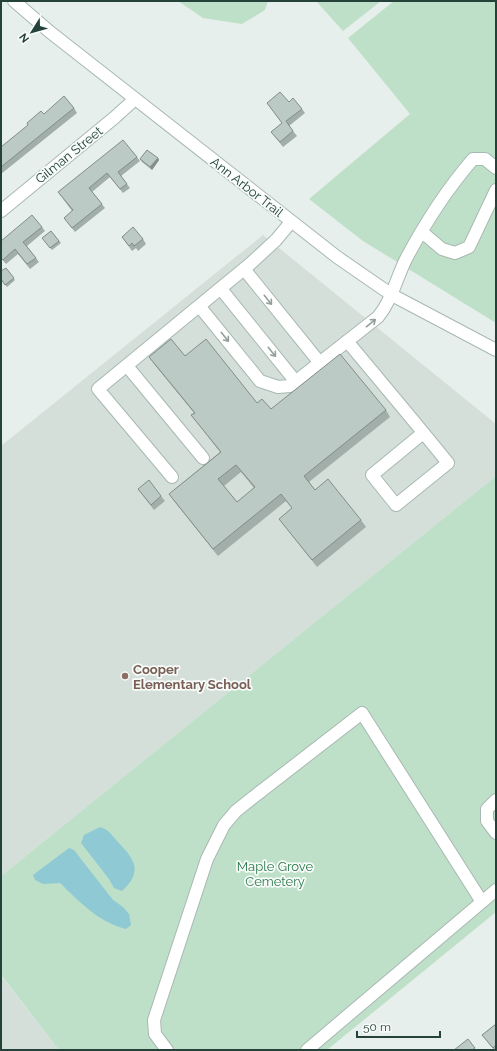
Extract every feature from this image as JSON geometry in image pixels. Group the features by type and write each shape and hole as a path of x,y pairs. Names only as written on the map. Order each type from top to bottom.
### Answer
{"street":[{"name":"Ann Arbor Trail","path":"14,1 135,99 337,258 392,295 496,350"},
{"name":"Gilman Street","path":"1,211 135,99"},
{"path":"200,307 260,381 270,386 284,388 296,382 378,317 392,295 406,259 422,232 458,176 473,159 485,159 496,168"},
{"path":"422,232 442,249 455,253 469,246 496,190"},
{"path":"172,477 98,389 244,270 276,240 291,222"},
{"path":"244,270 320,363"},
{"path":"221,289 296,382"},
{"path":"348,341 448,463 396,505 372,475 423,433"},
{"path":"127,366 203,458"},
{"path":"167,1050 155,1034 154,1020 204,866 224,825 236,811 362,713 482,902"},
{"path":"496,800 487,809 487,821 496,833"},
{"path":"307,1050 496,890"}],"shaded area":[{"name":"Cooper Elementary School","path":"263,235 496,424 496,476 1,876 1,446"},
{"path":"1,976 59,1050 1,1050"}],"green space":[{"path":"178,1 268,1 265,10 242,24 203,18"},
{"path":"316,1 381,1 343,31"},
{"path":"394,1 496,1 496,323 363,241 309,199 410,114 348,38"},
{"name":"Maple Grove Cemetery","path":"496,476 496,912 327,1050 59,1050 1,975 1,876"}],"water":[{"path":"100,827 111,834 125,849 133,861 133,878 122,891 114,888 109,879 81,843 84,835"},
{"path":"69,848 74,850 113,900 123,907 129,914 131,925 126,929 107,922 98,916 82,904 60,883 43,884 35,880 33,875"}],"building":[{"path":"280,92 289,102 293,98 302,109 286,121 293,131 280,142 271,132 282,123 267,103"},
{"path":"64,96 74,108 1,167 1,147 28,125 27,123 41,111 44,114"},
{"path":"123,140 137,157 118,172 127,184 120,189 107,173 89,188 102,204 72,228 64,218 73,210 58,192"},
{"path":"147,150 158,158 150,167 140,159"},
{"path":"32,215 42,227 23,242 36,258 27,264 15,249 3,260 1,258 1,241"},
{"path":"133,227 143,239 134,246 132,243 129,246 122,237"},
{"path":"51,231 59,241 50,248 42,238"},
{"path":"6,268 14,278 5,285 1,279 1,271"},
{"path":"171,339 185,356 206,339 257,403 262,399 271,409 340,354 386,410 304,476 315,490 328,479 361,520 312,560 279,519 292,508 281,494 213,549 169,494 221,452 191,415 195,413 149,357","holes":["236,465 255,487 237,502 218,479"]},
{"path":"149,480 161,496 151,505 138,489"},
{"path":"496,1024 496,1045 493,1048 482,1035"},
{"path":"468,1039 475,1048 472,1050 454,1050"}],"place":[{"name":"Cooper Elementary School","path":"125,676"}]}
